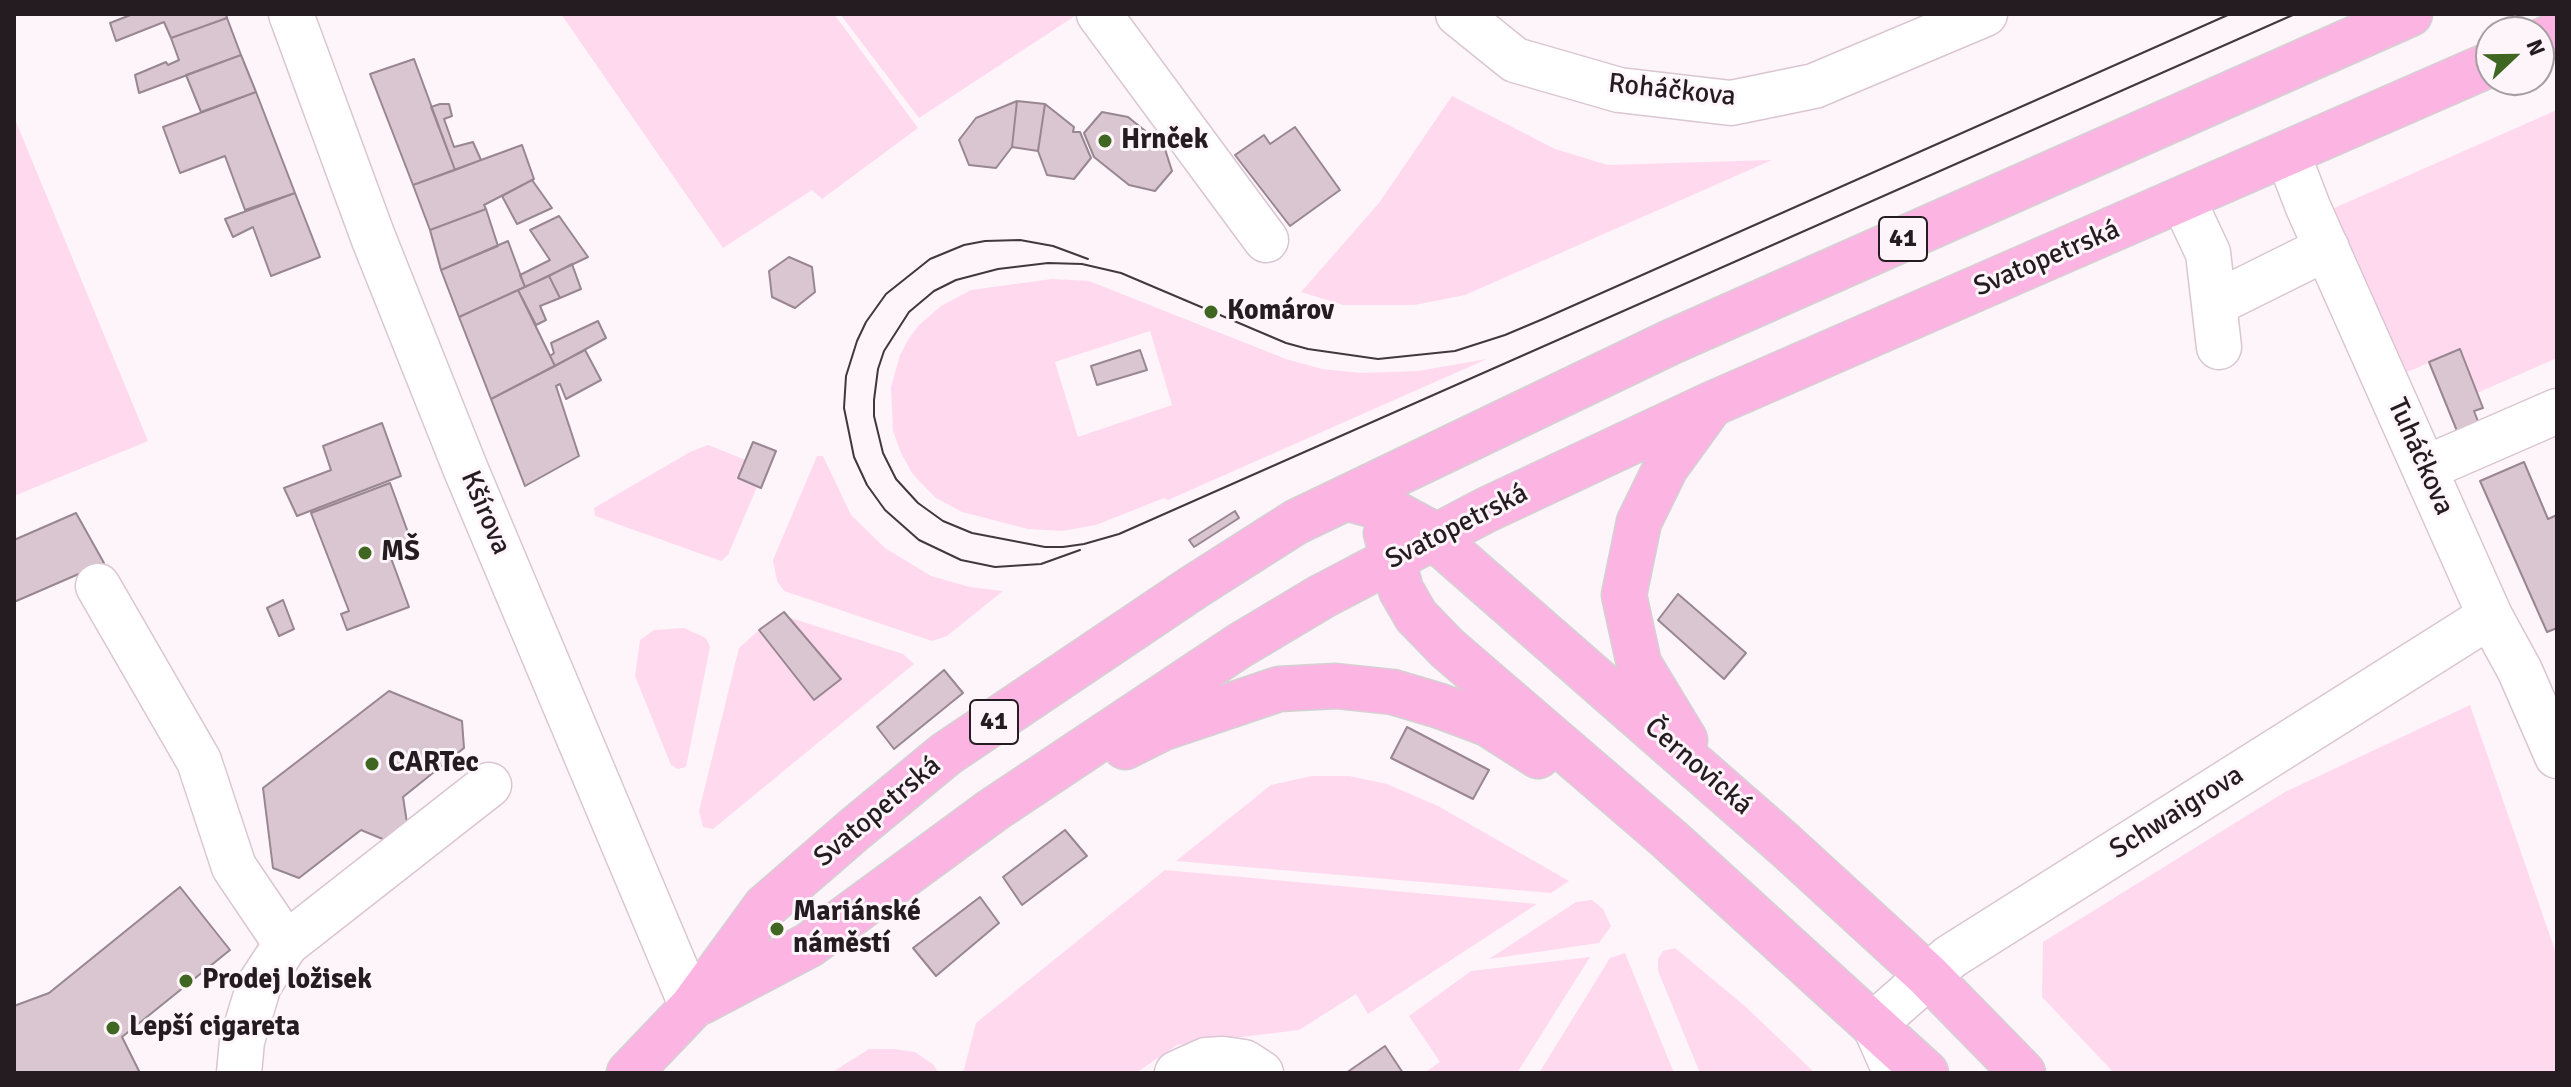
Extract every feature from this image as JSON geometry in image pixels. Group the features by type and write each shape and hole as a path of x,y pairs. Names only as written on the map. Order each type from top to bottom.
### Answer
{"main road":[{"name":"Svatopetrská","path":"692,1007 765,907 946,754 1296,522 1377,494 1671,342 2410,14"},
{"name":"Svatopetrská","path":"692,1007 809,945 993,810 1239,646 1392,559 1486,510 1712,404 2475,71"},
{"path":"1705,773 1639,664 1624,595 1639,522 1666,467 1712,404"},
{"name":"Černovická","path":"1377,494 1434,538 1705,773 1927,975 2023,1073"},
{"path":"1377,494 1401,590 1416,616 1447,648 1669,839 1926,1073"},
{"path":"993,810 1163,728 1279,689 1336,686 1393,692 1488,724 1669,839"},
{"name":"41","path":"629,1073 692,1007"}],"street":[{"name":"Kšírova","path":"291,14 379,251 466,470 692,1007"},
{"path":"1099,14 1266,240"},
{"name":"Roháčkova","path":"1458,14 1515,60 1619,90 1731,103 1814,86 1985,14"},
{"name":"Tuháčkova","path":"2288,155 2490,616 2520,671 2557,756"},
{"path":"2183,200 2208,253 2219,347"},
{"path":"2214,304 2327,248"},
{"path":"2426,468 2557,411"},
{"path":"98,586 199,761 234,867 286,944"},
{"name":"Schwaigrova","path":"1874,1024 1927,975 1986,933 2490,616"},
{"path":"239,1073 242,1041 259,985 286,944 489,785"},
{"path":"1874,1024 1896,1073"},
{"path":"1177,1073 1206,1060 1223,1059 1244,1062 1261,1073"}],"shaded area":[{"path":"561,14 834,14 918,128 822,199 812,190 723,248"},
{"path":"840,14 1078,14 919,118"},
{"path":"1452,96 1555,149 1608,165 1772,160 1465,295 1414,305 1343,305 1301,292 1379,203"},
{"path":"2557,110 2557,358 2477,393 2460,349 2405,373 2332,209"},
{"path":"14,117 148,441 14,496"},
{"path":"1052,279 1089,281 1286,359 1322,369 1361,373 1418,371 1487,359 1168,500 1164,498 1096,525 1062,531 1028,529 962,512 936,498 912,473 893,431 891,387 900,355 908,340 918,326 941,306 971,290","holes":["1150,331 1172,405 1078,437 1055,362"]},
{"path":"708,445 746,460 739,478 757,487 728,555 721,561 595,516 594,508 690,452"},
{"path":"817,456 823,456 851,515 885,548 931,576 970,587 1003,591 947,636 932,641 784,591 777,581 773,560"},
{"path":"788,617 903,654 914,664 713,829 703,827 699,811 739,648 759,630 814,700 840,679"},
{"path":"684,628 706,638 710,647 686,767 678,769 671,765 635,676 640,640 654,630"},
{"path":"2470,705 2557,956 2557,1073 2114,1073 2042,997 2043,942 2285,792"},
{"path":"1312,776 1349,776 1387,784 1438,806 1569,881 1551,893 1176,861 1271,785"},
{"path":"1165,870 1537,904 1368,1014 1356,994 1299,1030 1177,1045 1136,1073 963,1073 976,1023"},
{"path":"1592,900 1603,909 1611,926 1599,943 1489,959 1576,902"},
{"path":"1675,948 1746,1007 1815,1073 1700,1073 1658,971 1658,959 1663,951"},
{"path":"1625,953 1674,1073 1539,1073 1610,958"},
{"path":"1590,957 1517,1073 1424,1073 1440,1062 1409,1016 1471,971"},
{"path":"869,1049 915,1052 934,1065 938,1073 831,1073"}],"building":[{"path":"133,14 226,14 227,18 171,38 164,22 116,41 110,23"},
{"path":"227,18 241,55 139,93 135,75 179,60 171,38"},
{"path":"241,55 256,92 201,112 186,75"},
{"path":"414,59 455,170 413,185 370,74"},
{"path":"256,92 295,193 245,210 225,156 180,173 163,127"},
{"path":"1017,101 1045,104 1038,151 1012,147"},
{"path":"1017,101 1012,147 996,168 969,165 959,140 976,118"},
{"path":"449,104 452,116 444,119 454,147 473,142 481,160 455,170 431,107"},
{"path":"1045,104 1074,127 1073,132 1080,132 1091,158 1074,179 1047,175 1038,151"},
{"path":"1102,112 1128,117 1164,146 1172,171 1155,191 1129,185 1094,157 1084,133"},
{"path":"1295,127 1340,190 1290,226 1235,155 1264,135 1270,144"},
{"path":"522,145 534,179 484,205 486,209 430,230 413,185"},
{"path":"532,180 552,208 517,224 502,196"},
{"path":"295,193 320,257 271,276 253,227 233,237 225,219"},
{"path":"486,209 498,246 441,270 430,230"},
{"path":"559,216 588,257 525,287 520,275 550,260 530,230"},
{"path":"508,241 525,287 459,317 441,270"},
{"path":"789,257 812,267 815,292 795,308 772,297 769,271"},
{"path":"572,264 581,289 560,298 549,276"},
{"path":"549,276 560,298 540,306 546,320 536,325 518,290"},
{"path":"518,290 555,366 491,399 459,317"},
{"path":"598,321 606,338 555,366 550,356 554,353 551,343"},
{"path":"2460,349 2483,408 2474,411 2479,424 2457,431 2429,362"},
{"path":"585,350 601,380 566,399 560,384 556,386 579,456 525,486 491,399"},
{"path":"1140,350 1147,370 1097,385 1091,366"},
{"path":"382,423 401,476 297,516 284,488 331,470 323,446"},
{"path":"753,442 776,451 761,488 738,478"},
{"path":"2524,462 2548,519 2557,515 2557,628 2547,632 2480,481"},
{"name":"MŠ","path":"390,483 414,549 391,558 409,607 347,630 341,614 349,611 311,513"},
{"path":"1235,511 1239,518 1194,547 1189,540"},
{"path":"76,513 104,563 14,602 14,540"},
{"path":"1678,594 1746,653 1724,679 1658,620"},
{"path":"283,600 294,629 279,636 267,608"},
{"path":"784,612 841,679 814,700 759,630"},
{"path":"944,670 963,693 894,749 877,727"},
{"path":"389,691 462,721 464,748 403,797 407,823 385,840 361,830 299,878 273,868 263,788"},
{"path":"1407,727 1489,770 1473,799 1391,758"},
{"path":"1065,830 1087,856 1022,905 1003,877"},
{"path":"180,887 230,950 122,1037 140,1073 14,1073 14,1006 49,993"},
{"path":"980,897 999,923 936,976 913,948"},
{"path":"1385,1046 1403,1073 1346,1073"}],"tram line":[{"path":"2230,14 1543,319 1455,351 1378,359 1308,349 1286,343 1121,273 1082,264 1048,263 998,269 956,280 934,291 909,312 884,351 874,400 874,416 883,453 896,479 918,503 943,521 972,533 1045,547 1084,544 1119,534 2295,14"},
{"path":"1080,550 1041,564 995,567 961,560 919,540 885,510 867,485 854,457 844,408 846,376 866,322 886,294 930,259 964,245 1020,240 1053,246 1088,259"}],"place":[{"name":"Hrnček","path":"1105,141"},
{"name":"Komárov","path":"1211,312"},
{"name":"MŠ","path":"365,553"},
{"name":"CARTec","path":"372,764"},
{"name":"Mariánské náměstí","path":"777,929"},
{"name":"Prodej ložisek","path":"186,981"},
{"name":"Lepší cigareta","path":"113,1028"}]}
